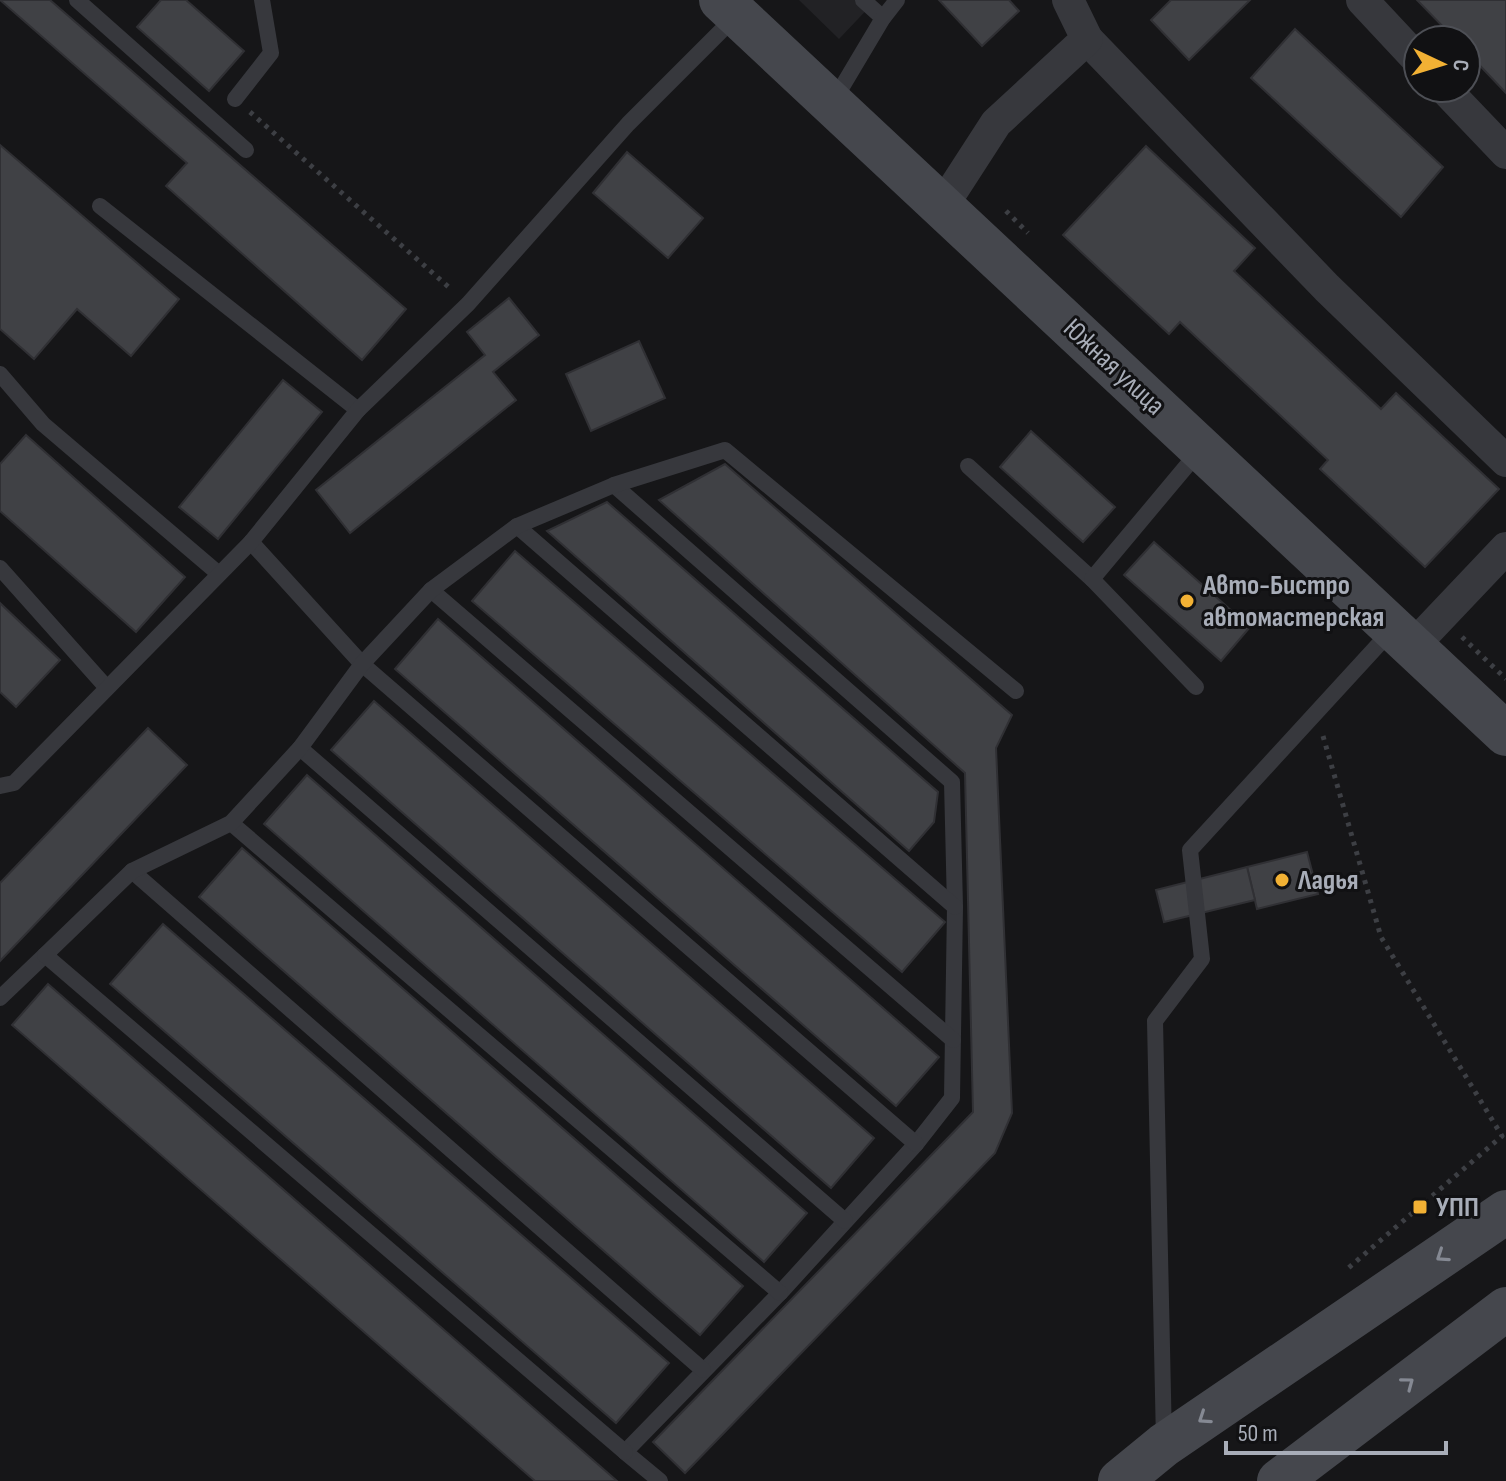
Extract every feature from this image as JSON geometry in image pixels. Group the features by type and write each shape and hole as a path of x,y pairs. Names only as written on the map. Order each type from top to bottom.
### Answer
{"main road":[{"name":"Южная улица","path":"729,7 1506,734"},
{"path":"1120,1481 1164,1445 1506,1212"},
{"path":"1279,1481 1506,1309"}],"street":[{"path":"1068,0 1087,39 1327,288 1506,461"},
{"path":"1362,0 1402,43"},
{"path":"943,205 996,123 1087,39"},
{"path":"1459,104 1506,153"},
{"path":"1404,636 1506,548"}],"lane":[{"path":"77,0 246,150"},
{"path":"235,99 271,53 262,0"},
{"path":"863,0 883,18"},
{"path":"832,103 897,0"},
{"path":"0,786 14,783 251,542 358,410 468,304 729,7"},
{"path":"100,206 358,410"},
{"path":"0,374 43,424 219,574"},
{"path":"1092,579 1202,449"},
{"path":"0,998 132,871 231,823 300,748 362,664 431,590 517,526 614,485 725,450 1016,691"},
{"path":"968,466 1092,579 1196,687"},
{"path":"614,485 952,782 955,907 952,1098 916,1144 780,1293 625,1452"},
{"path":"517,526 955,907"},
{"path":"251,542 362,664 916,1144"},
{"path":"0,568 107,688"},
{"path":"431,590 953,1040"},
{"path":"1164,1445 1155,1021 1202,959 1190,850 1316,712 1404,636"},
{"path":"300,748 845,1221"},
{"path":"231,823 780,1293"},
{"path":"132,871 703,1370"},
{"path":"45,955 660,1481"}],"path":[{"path":"235,99 468,304"},
{"path":"1316,712 1381,937 1502,1136 1346,1270"}],"shaded area":[{"path":"799,0 876,0 839,39"}],"building":[{"path":"0,0 50,0 406,309 362,360 166,186 187,163"},
{"path":"161,0 186,0 244,51 209,91 137,27"},
{"path":"939,0 1009,0 1019,11 982,46"},
{"path":"1171,0 1250,0 1189,60 1151,20"},
{"path":"1417,0 1506,0 1506,93 1482,68 1482,24 1440,24"},
{"path":"1295,29 1443,167 1401,217 1251,78"},
{"path":"0,145 179,299 131,356 77,309 34,359 0,329"},
{"path":"1146,146 1255,248 1234,271 1381,409 1396,393 1499,489 1425,567 1320,469 1328,460 1180,322 1169,334 1063,235"},
{"path":"627,152 703,218 668,258 593,193"},
{"path":"509,298 539,335 493,372 516,400 350,533 316,490 485,355 467,332"},
{"path":"639,341 665,398 591,431 566,374"},
{"path":"283,380 322,412 218,539 179,507"},
{"path":"1031,431 1115,507 1083,542 1000,467"},
{"path":"26,435 185,577 136,632 0,511 0,464"},
{"path":"725,464 1012,715 996,748 1012,1113 995,1153 685,1473 653,1442 973,1112 965,773 659,500"},
{"path":"607,502 938,792 934,822 909,851 547,531"},
{"name":"Авто-Бистро автомастерская","path":"1154,542 1250,627 1221,661 1124,575"},
{"path":"515,551 945,922 902,972 472,601"},
{"path":"0,603 60,660 16,707 0,692"},
{"path":"438,619 939,1057 896,1106 395,669"},
{"path":"374,701 874,1138 831,1188 331,750"},
{"path":"148,728 187,765 0,961 0,883"},
{"path":"307,775 807,1213 764,1262 264,824"},
{"path":"242,848 743,1286 700,1335 199,897"},
{"name":"Ладья","path":"1307,852 1318,894 1257,909 1247,867"},
{"path":"1247,867 1255,900 1164,922 1156,890"},
{"path":"163,924 669,1363 616,1423 110,984"},
{"path":"48,984 617,1481 535,1481 12,1025"}],"place":[{"name":"Авто-Бистро автомастерская","path":"1187,601"},
{"name":"Ладья","path":"1282,880"},
{"name":"УПП","path":"1420,1207"}]}
